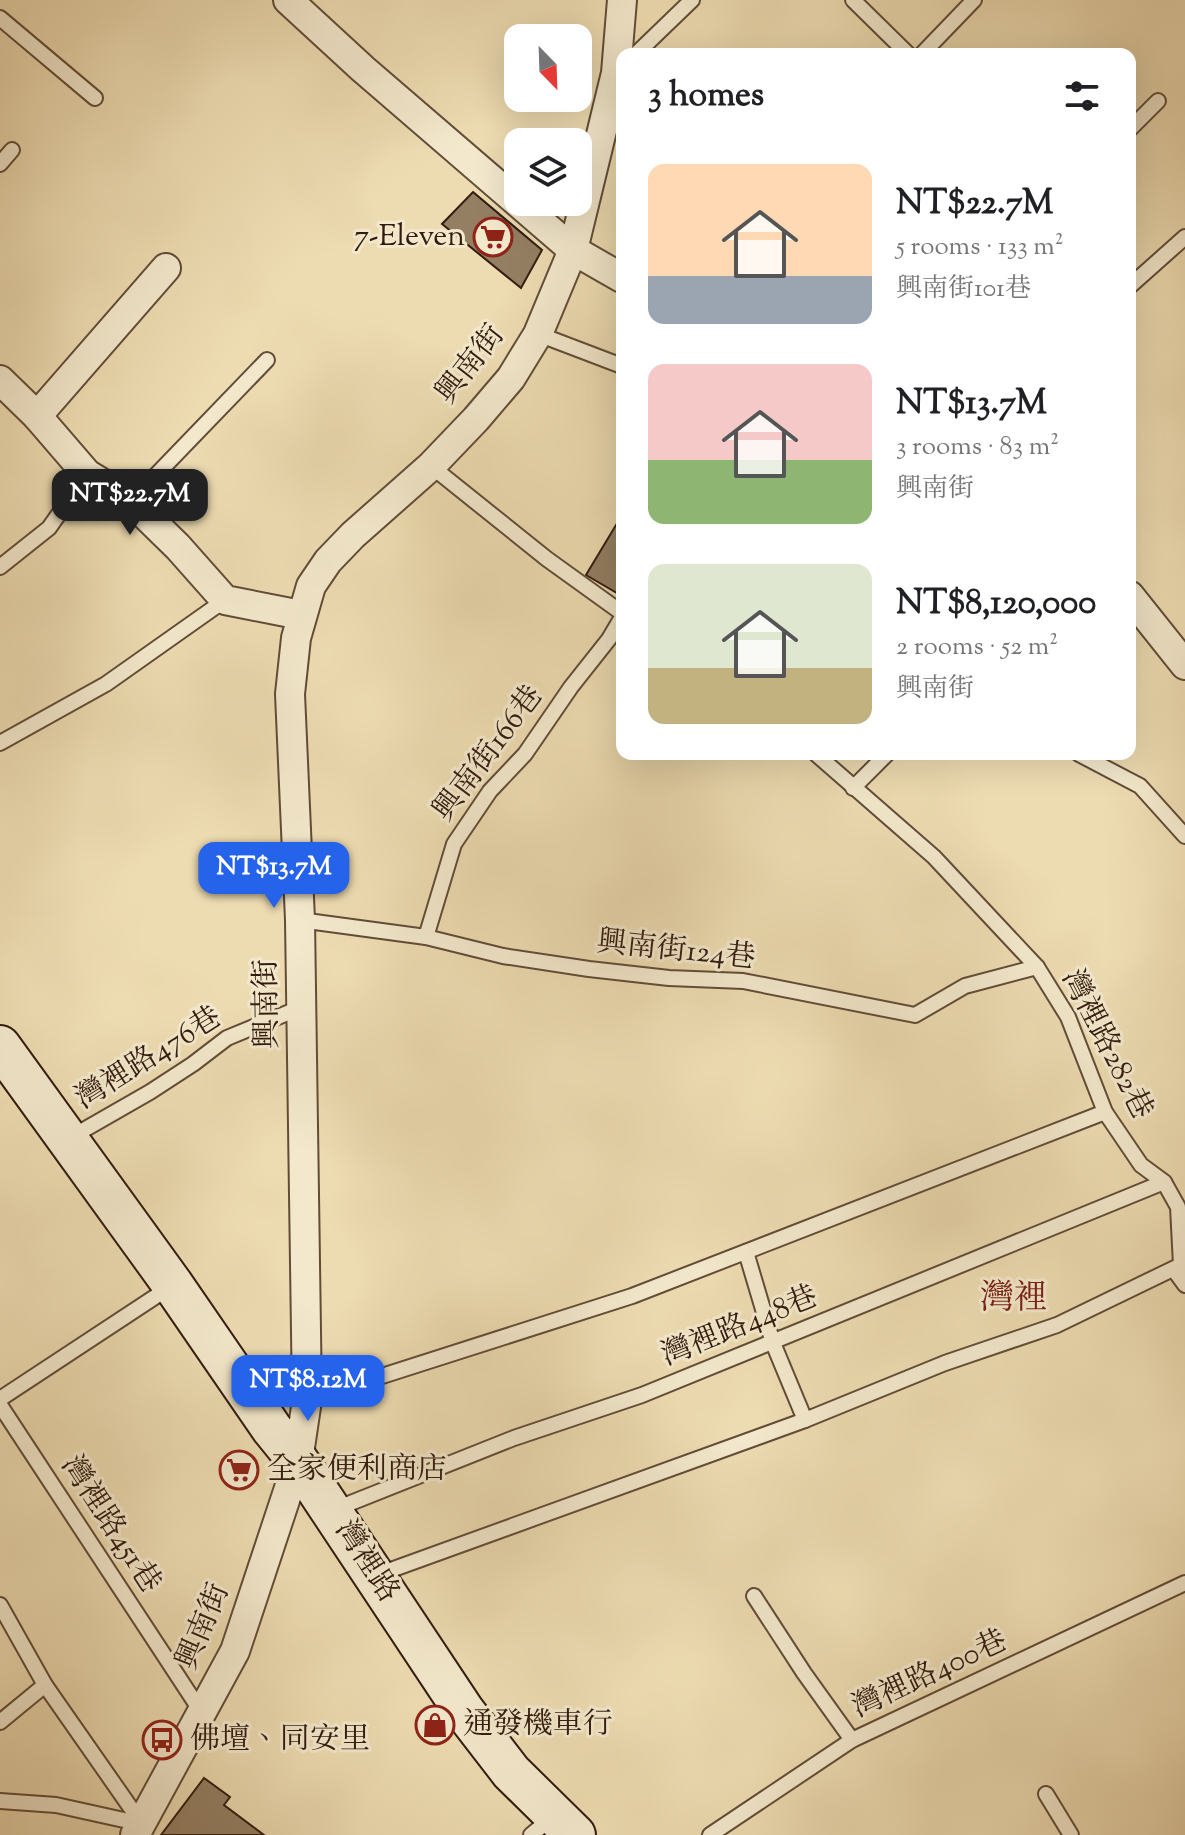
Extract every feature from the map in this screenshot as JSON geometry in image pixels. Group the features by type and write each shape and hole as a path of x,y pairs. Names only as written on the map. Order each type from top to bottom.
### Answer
{"street":[{"path":"288,0 363,69 573,250 616,275"},
{"name":"興南街","path":"622,0 624,48"},
{"name":"興南街","path":"138,1829 235,1651 298,1461 307,1400 300,920 290,694 301,615 311,586 328,561 431,466 511,378 538,334 573,250 616,97"},
{"path":"37,416 166,268"},
{"path":"0,380 37,416 87,474 131,501 178,547 225,600 301,615"},
{"path":"1136,604 1185,665"},
{"name":"灣裡路","path":"0,1046 333,1510 377,1575 423,1653 464,1711 554,1829"}],"lane":[{"path":"643,48 692,0"},
{"path":"853,0 902,48"},
{"path":"928,48 974,0"},
{"path":"0,18 95,98"},
{"path":"1136,123 1158,101"},
{"path":"0,164 12,150"},
{"path":"1136,276 1185,237"},
{"path":"538,334 616,364"},
{"path":"131,501 267,360"},
{"name":"興南街166巷","path":"431,466 616,611"},
{"path":"0,567 49,528 87,474"},
{"path":"0,743 106,684 225,600"},
{"name":"興南街166巷","path":"426,937 454,844 490,791 525,754 616,626"},
{"path":"823,760 853,788 881,760"},
{"path":"1090,760 1140,786 1185,836"},
{"name":"灣裡路282巷","path":"853,788 934,857 1037,967 1068,1017 1105,1112 1141,1165 1164,1182 1182,1201 1181,1265 1177,1274 1185,1285"},
{"name":"興南街124巷","path":"300,920 426,937 503,956 669,978 743,981 915,1015 965,986 1037,967"},
{"name":"灣裡路476巷","path":"68,1139 150,1092 227,1038 302,1007"},
{"path":"307,1400 632,1296 1105,1112"},
{"name":"灣裡路448巷","path":"333,1510 514,1438 642,1395 1164,1182"},
{"path":"746,1252 773,1343 805,1420"},
{"path":"377,1575 805,1420 945,1363 1057,1325 1181,1265"},
{"path":"0,1399 173,1285"},
{"name":"灣裡路451巷","path":"0,1405 203,1713"},
{"name":"灣裡路400巷","path":"710,1835 852,1740 1185,1583"},
{"path":"754,1596 852,1740"},
{"path":"0,1605 45,1685 138,1829"},
{"path":"0,1722 45,1685"},
{"path":"1046,1794 1071,1835"},
{"path":"0,1801 56,1805 138,1829"}],"building":[{"name":"7-Eleven","path":"473,192 542,250 521,288 442,224"},
{"path":"616,525 616,592 586,575"},
{"path":"204,1778 230,1797 224,1805 264,1835 161,1835"}],"place":[{"name":"7-Eleven","path":"493,237"},
{"name":"全家便利商店","path":"239,1470"},
{"name":"通發機車行","path":"435,1725"},
{"name":"佛壇、同安里","path":"162,1740"}],"district":[{"name":"灣裡","path":"1014,1299"}]}
